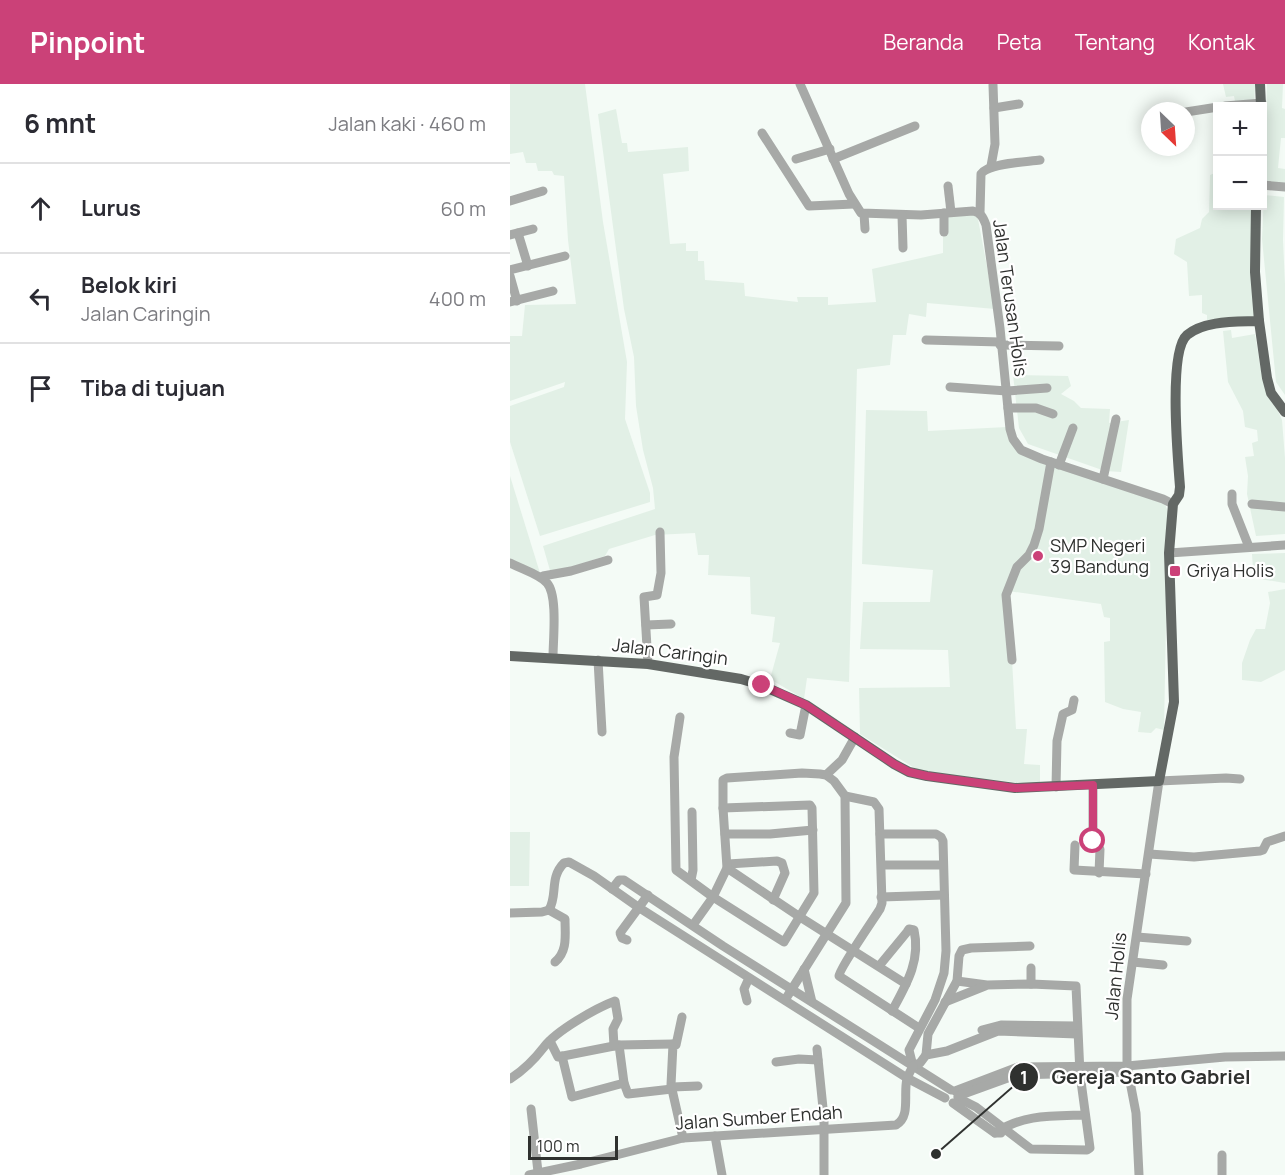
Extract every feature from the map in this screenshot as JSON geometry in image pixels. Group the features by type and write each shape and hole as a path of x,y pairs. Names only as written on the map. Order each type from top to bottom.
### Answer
{"main road":[{"path":"1260,84 1262,102"},
{"path":"1256,210 1255,264 1259,321 1269,386 1285,412"},
{"path":"1159,781 1174,702 1169,552 1173,504 1179,495 1180,487 1176,426 1180,344 1190,333 1206,326 1259,321"},
{"name":"Jalan Caringin","path":"510,656 648,664 741,679 762,685 806,705 894,764 909,772 927,776 1018,789 1159,781"}],"street":[{"path":"800,84 854,204 859,212 864,214 865,229"},
{"path":"991,166 995,144 993,86"},
{"path":"994,108 1019,104"},
{"path":"1195,111 1213,108"},
{"path":"833,159 915,126"},
{"path":"762,133 808,206 854,204"},
{"path":"796,159 830,149"},
{"path":"980,213 983,171 991,166 1040,160"},
{"path":"1267,185 1285,187"},
{"path":"944,232 948,213 948,186"},
{"path":"510,201 543,191"},
{"name":"Jalan Terusan Holis","path":"864,214 902,215 974,211 980,213 986,225 1010,429 1016,444 1027,453 1173,504"},
{"path":"902,215 903,248"},
{"path":"528,266 514,234 533,229"},
{"path":"510,270 565,256"},
{"path":"510,276 513,301 553,291"},
{"path":"926,340 1059,345"},
{"path":"950,387 1007,391 1047,388"},
{"path":"1008,408 1036,408 1053,414"},
{"path":"1103,479 1116,419"},
{"path":"1012,660 1007,587 1017,567 1029,555 1037,537 1054,463 1073,428"},
{"path":"1232,494 1232,504 1249,547"},
{"path":"1252,504 1285,507"},
{"path":"648,664 644,597 657,596 660,576 660,532"},
{"path":"1169,552 1285,545"},
{"path":"543,576 571,571 608,560"},
{"path":"510,563 544,580 550,589 553,603 553,657"},
{"path":"646,625 671,624"},
{"path":"598,660 602,732"},
{"path":"1056,787 1058,733 1063,714 1072,710 1074,700"},
{"path":"790,733 800,734 806,705"},
{"path":"680,717 674,758 677,871 780,942 785,941 814,892 812,809 810,805 723,808"},
{"path":"826,775 842,760 855,737"},
{"path":"838,785 842,760"},
{"path":"693,925 713,897 728,866 723,808 722,782 724,778 802,773 826,775 838,785 845,796 846,900 828,934 785,1000"},
{"path":"1159,781 1226,777 1240,779"},
{"name":"Jalan Holis","path":"1139,1175 1136,1113 1128,1069 1127,999 1159,781"},
{"path":"1093,785 1093,841 1094,846 1100,849 1099,873"},
{"path":"845,796 877,804 879,809 881,897 880,909 839,971 838,976 919,1028"},
{"path":"691,880 693,870 692,812"},
{"path":"725,834 770,834 813,830"},
{"path":"880,834 940,835 943,841 946,951 944,973 935,1000 909,1050 913,1066"},
{"path":"1149,854 1194,857 1260,851 1267,842 1285,836"},
{"path":"1075,845 1074,870 1146,874"},
{"path":"728,866 777,861 782,863 785,873 774,900"},
{"path":"549,910 556,875 560,867 566,862 573,864 907,1078 967,1101 1033,1150 1087,1150 1090,1144 1080,1070 1076,986 987,985 957,981"},
{"path":"882,865 943,865"},
{"path":"728,866 774,900 906,984"},
{"path":"612,889 619,880 623,879 913,1066 953,1096 995,1133 1031,1117 1085,1115"},
{"path":"627,940 622,938 620,933 648,895"},
{"path":"881,897 944,895"},
{"path":"510,913 549,910 565,919 564,947 561,957 555,962"},
{"path":"879,966 912,929 915,933 916,958 906,984 891,1011"},
{"path":"1137,937 1187,941"},
{"path":"913,1066 920,1063 926,1055 928,1034 957,981 959,954 964,949 1030,946"},
{"path":"1133,962 1163,965"},
{"path":"1031,968 1031,984"},
{"path":"804,969 812,1002"},
{"path":"747,1001 744,989 749,978"},
{"path":"945,1003 987,985"},
{"path":"510,1079 530,1065 550,1041 584,1017 615,1001 618,1019 613,1029 628,1095 698,1086"},
{"path":"682,1017 672,1088 683,1138"},
{"path":"926,1055 947,1051 991,1030 1077,1030"},
{"path":"550,1041 557,1056 617,1046 678,1046"},
{"path":"817,1049 824,1129 824,1175"},
{"path":"562,1056 572,1097 624,1083"},
{"path":"953,1096 1018,1067 1080,1070 1128,1069 1226,1057 1285,1056"},
{"path":"776,1062 799,1059 818,1060"},
{"name":"Jalan Sumber Endah","path":"533,1174 683,1138 899,1124 904,1116 907,1078 913,1066"},
{"path":"531,1109 533,1174"},
{"path":"715,1136 722,1175"},
{"path":"1222,1155 1222,1175"},
{"path":"580,1164 583,1175"}],"shaded area":[{"path":"510,84 585,84 603,222 627,362 625,419 650,493 650,502 540,536 510,442 510,406 564,387 565,382 510,401 510,336 522,336 525,305 576,304 568,240 564,176 554,175 552,171 538,171 536,163 526,163 523,152 510,154"},
{"path":"1223,84 1255,84 1254,102 1235,102 1234,96 1226,97"},
{"path":"1267,84 1283,84 1282,108 1285,109 1285,138 1281,138 1278,168 1285,169 1285,183 1267,183"},
{"path":"616,109 622,143 627,143 628,152 688,147 689,171 663,174 670,244 686,243 686,251 698,251 698,261 704,261 705,280 744,283 745,296 798,302 797,297 828,297 828,305 876,302 872,269 943,253 943,216 975,214 978,219 995,309 927,303 926,317 909,314 906,335 893,335 890,365 857,369 849,682 807,678 804,699 770,679 780,643 772,642 775,617 751,614 750,577 708,575 709,555 698,555 695,533 655,535 609,549 605,556 551,574 543,546 655,509 653,488 643,450 636,406 634,357 624,309 598,114"},
{"path":"1213,174 1213,210 1251,210 1251,257 1256,317 1207,320 1207,315 1202,313 1202,295 1189,296 1187,262 1174,254 1176,239 1200,228 1202,219 1209,212 1210,175"},
{"path":"1267,195 1284,197 1285,395 1276,382 1262,239 1263,210 1267,210"},
{"path":"1231,330 1232,338 1255,334 1262,376 1282,420 1285,458 1285,534 1256,536 1247,494 1248,476 1245,457 1254,456 1252,443 1258,441 1257,430 1245,427 1243,411 1228,382 1223,331"},
{"path":"1013,375 1068,376 1071,386 1061,394 1081,408 1110,409 1109,423 1129,420 1121,472 1105,471 1028,444 1019,428"},
{"path":"866,410 927,411 928,431 1007,427 1013,446 1165,504 1168,512 1164,730 1156,728 1151,733 1138,732 1141,712 1123,709 1105,702 1104,642 1110,641 1110,618 1104,617 1101,604 1008,591 1016,729 1027,729 1024,764 1040,765 1040,785 916,769 860,734 859,688 950,687 948,650 860,649 863,602 930,602 933,570 862,564"},
{"path":"510,476 540,573 510,559"},
{"path":"1285,553 1285,583 1260,579 1258,571 1253,569 1252,554"},
{"path":"1285,589 1285,670 1261,682 1242,680 1242,663 1250,640 1256,629 1265,629 1270,603 1268,592"},
{"path":"510,832 530,832 529,886 510,886"}],"place":[{"name":"SMP Negeri 39 Bandung","path":"1038,556"},
{"name":"Griya Holis","path":"1175,571"},
{"name":"Gereja Santo Gabriel","path":"936,1154"}],"route":[{"path":"762,685 806,705 909,772 1026,789 1093,785 1093,841"}]}
